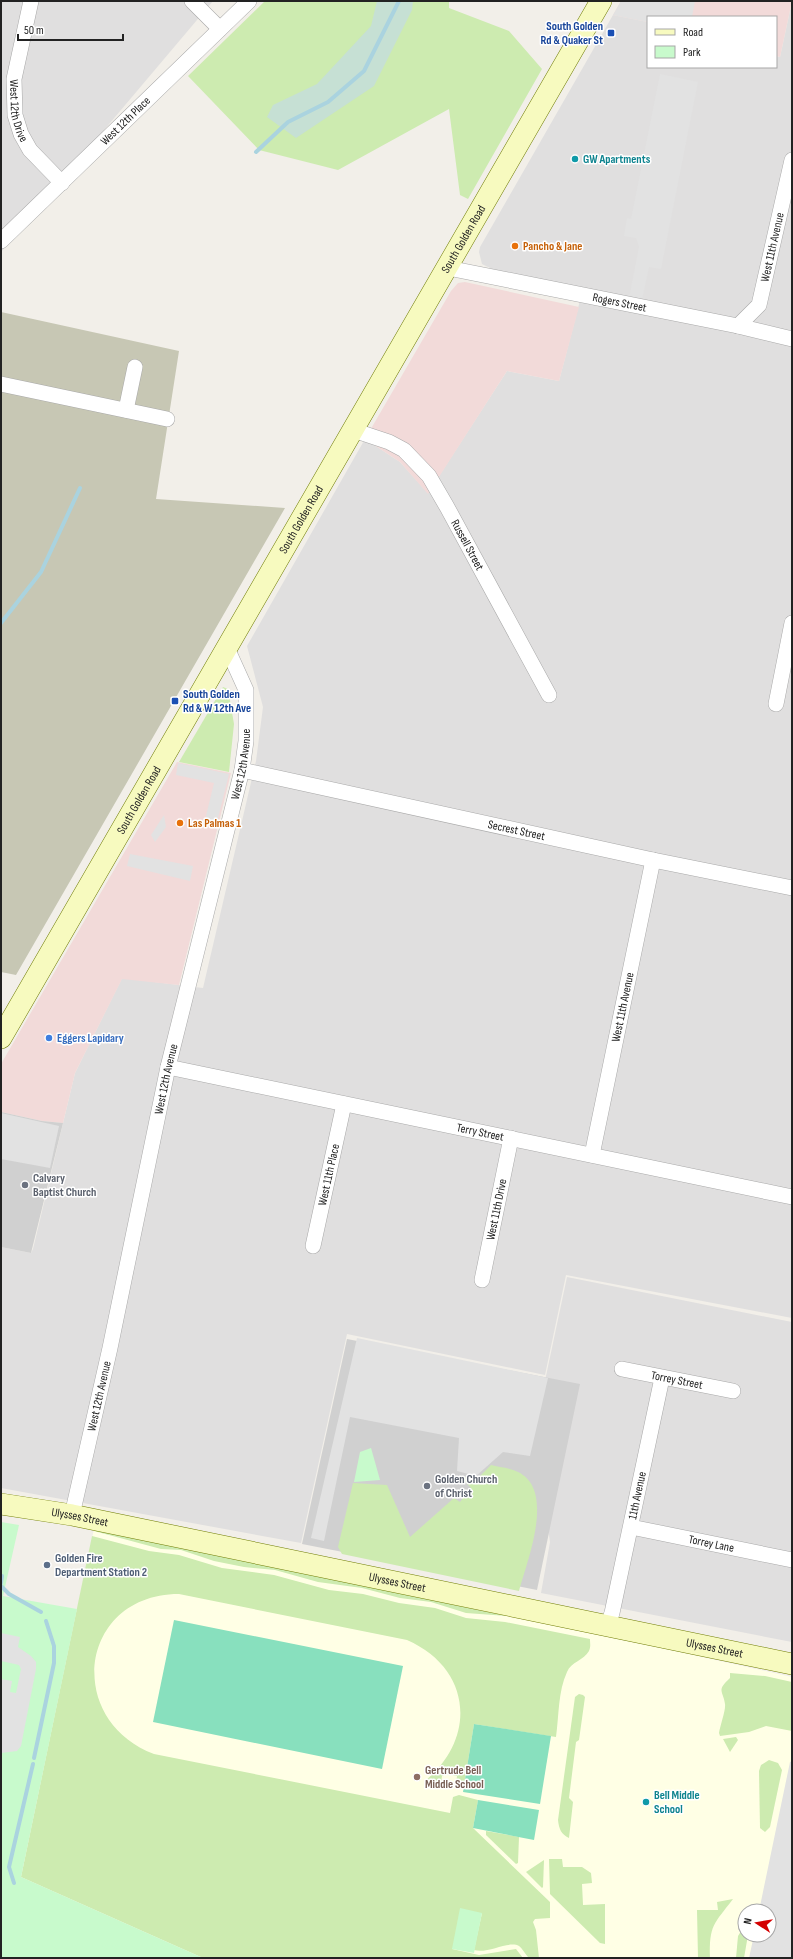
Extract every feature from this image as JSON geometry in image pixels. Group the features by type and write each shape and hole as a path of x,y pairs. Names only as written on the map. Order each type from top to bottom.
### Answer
{"main road":[{"name":"South Golden Road","path":"1,1038 448,268 601,1"},
{"name":"Ulysses Street","path":"1,1504 72,1515 608,1619 792,1664"}],"street":[{"name":"West 12th Drive","path":"31,1 14,79 15,115 21,134 30,150 62,184"},
{"path":"192,1 220,29"},
{"name":"West 12th Place","path":"1,241 62,184 249,1"},
{"name":"West 11th Avenue","path":"738,326 759,305 792,160"},
{"name":"Rogers Street","path":"448,268 792,338"},
{"path":"126,410 135,367"},
{"path":"1,384 167,419"},
{"name":"Russell Street","path":"353,430 389,442 404,450 429,476 549,695"},
{"path":"776,704 792,623"},
{"name":"West 12th Avenue","path":"72,1515 110,1348 168,1067 242,770 246,741 246,690 227,648"},
{"name":"Secrest Street","path":"242,770 653,860 792,888"},
{"name":"West 11th Avenue","path":"592,1155 653,860"},
{"name":"Terry Street","path":"168,1067 792,1197"},
{"name":"West 11th Place","path":"313,1246 344,1104"},
{"name":"West 11th Drive","path":"482,1280 511,1138"},
{"name":"Torrey Street","path":"622,1369 733,1391"},
{"name":"11th Avenue","path":"608,1619 631,1527 662,1378"},
{"name":"Torrey Lane","path":"631,1527 792,1560"}],"shaded area":[{"path":"1,1 213,1 1,252"},
{"path":"377,1 413,1 412,10 374,86 296,138 267,117 273,105 317,84 371,26"},
{"path":"621,1 792,1 780,57 777,56 777,16 647,16 647,22 613,15"},
{"path":"621,1 695,1 692,16 647,16 647,22 613,15"},
{"path":"792,1 792,1318 566,1275 545,1375 347,1334 301,1543 1,1488 1,1247 31,1253 33,1249 75,1073 122,978 203,988 256,761 263,707 247,646 365,439 400,462 428,493 507,371 559,381 583,289 492,269 482,264 479,252 480,247 613,15 647,22 647,68 777,68 777,56 780,57"},
{"path":"660,74 698,82 661,269 649,267 642,300 629,298 639,247 636,238 624,236 627,218 631,219"},
{"path":"465,282 579,307 559,381 507,371 428,494 400,462 365,439 451,291 458,283"},
{"path":"1,312 179,351 156,499 285,508 16,975 1,972"},
{"path":"177,762 231,773 179,985 122,979 75,1073 63,1123 42,1121 1,1112 1,1064"},
{"path":"178,763 229,774 216,826 204,824 214,783 176,775"},
{"path":"164,815 166,827 155,842 151,835"},
{"path":"130,854 193,866 190,881 127,866"},
{"name":"Calvary Baptist Church","path":"1,1112 42,1121 63,1123 31,1253 1,1247"},
{"path":"1,1113 59,1126 50,1168 1,1159"},
{"path":"567,1277 792,1322 792,1642 541,1593 550,1542 542,1484 528,1461"},
{"path":"357,1338 548,1378 530,1456 503,1452 476,1476 457,1471 459,1438 350,1417 324,1541 311,1538"},
{"path":"347,1339 580,1384 537,1590 302,1544"},
{"name":"Gertrude Bell Middle School","path":"94,1529 792,1677 792,1958 203,1958 21,1877"},
{"path":"1,1633 20,1637 18,1647 31,1656 36,1662 36,1669 21,1746 17,1751 1,1753 1,1679 12,1681 10,1692 16,1693 21,1669 19,1665 1,1661"},
{"path":"792,1761 792,1958 749,1958 752,1943 777,1943 777,1903 761,1903 790,1762"}],"green space":[{"path":"265,1 449,1 449,8 509,31 542,69 468,199 460,195 449,109 338,170 259,150 188,76"},
{"path":"223,687 228,689 234,724 229,772 179,762"},
{"path":"371,1448 380,1480 354,1482 360,1452"},
{"path":"491,1465 518,1472 529,1481 535,1494 537,1510 536,1527 528,1562 519,1591 342,1554 338,1547 353,1483 387,1485 410,1537 454,1498 460,1502 471,1488 460,1476 477,1479"},
{"path":"1,1522 19,1525 3,1596 77,1609 21,1877 203,1958 1,1958"},
{"path":"94,1529 507,1616 466,1613 431,1602 400,1598 362,1588 318,1582 275,1570 244,1567 214,1561 181,1550 161,1549 94,1531"},
{"path":"92,1536 149,1551 179,1555 222,1568 274,1575 329,1590 363,1594 399,1603 435,1608 466,1618 505,1622 590,1639 589,1651 584,1657 574,1663 564,1679 560,1695 556,1737 474,1724 464,1786 456,1784 457,1776 446,1774 442,1776 441,1783 425,1781 442,1763 454,1744 459,1724 460,1704 455,1685 444,1668 428,1652 407,1640 179,1594 146,1599 121,1614 104,1635 95,1661 96,1688 106,1714 125,1737 154,1754 450,1813 453,1797 459,1795 478,1800 473,1828 550,1902 550,1918 535,1919 533,1922 536,1930 539,1958 529,1958 519,1946 515,1945 480,1951 474,1950 482,1913 452,1949 479,1955 516,1949 523,1958 203,1958 21,1877"},
{"path":"174,1620 403,1666 382,1769 153,1722"},
{"path":"730,1673 765,1676 792,1682 792,1731 766,1726 749,1732 720,1736 719,1733 725,1707 722,1688 730,1678"},
{"path":"579,1694 585,1697 579,1740 576,1742 569,1798 573,1802 569,1838 561,1831 558,1820 575,1697"},
{"path":"474,1724 551,1736 540,1804 463,1792"},
{"path":"736,1737 738,1740 730,1752 723,1739"},
{"path":"769,1760 778,1763 782,1770 770,1827 765,1832 760,1828 759,1771 761,1765"},
{"path":"478,1800 539,1810 534,1840 473,1828"},
{"path":"486,1831 519,1837 518,1863 516,1864 486,1835"},
{"path":"549,1859 562,1859 563,1867 582,1867 591,1873 592,1883 582,1884 583,1905 605,1904 605,1944 600,1943 550,1894"},
{"path":"544,1860 543,1887 542,1888 526,1872"},
{"path":"733,1899 717,1920 712,1931 710,1938 710,1958 698,1958 697,1910 718,1910 717,1902"},
{"path":"460,1908 482,1913 474,1953 452,1949"},
{"path":"737,1943 747,1943 744,1958 736,1958"}],"waterway":[{"path":"256,152 288,122 328,102 364,71 399,1"},
{"path":"1,623 41,572 80,488"},
{"path":"1,1583 2,1576"},
{"path":"1,1586 9,1594 41,1612"},
{"path":"34,1758 54,1663 54,1646 46,1621"},
{"path":"14,1883 9,1867 33,1764"}],"place":[{"name":"South Golden Rd & Quaker St","path":"611,33"},
{"name":"GW Apartments","path":"575,159"},
{"name":"Pancho & Jane","path":"515,246"},
{"name":"South Golden Rd & W 12th Ave","path":"175,701"},
{"name":"Las Palmas 1","path":"180,823"},
{"name":"Eggers Lapidary","path":"49,1038"},
{"name":"Calvary Baptist Church","path":"25,1185"},
{"name":"Golden Church of Christ","path":"427,1486"},
{"name":"Golden Fire Department Station 2","path":"47,1565"},
{"name":"Gertrude Bell Middle School","path":"417,1777"},
{"name":"Bell Middle School","path":"646,1802"}]}
